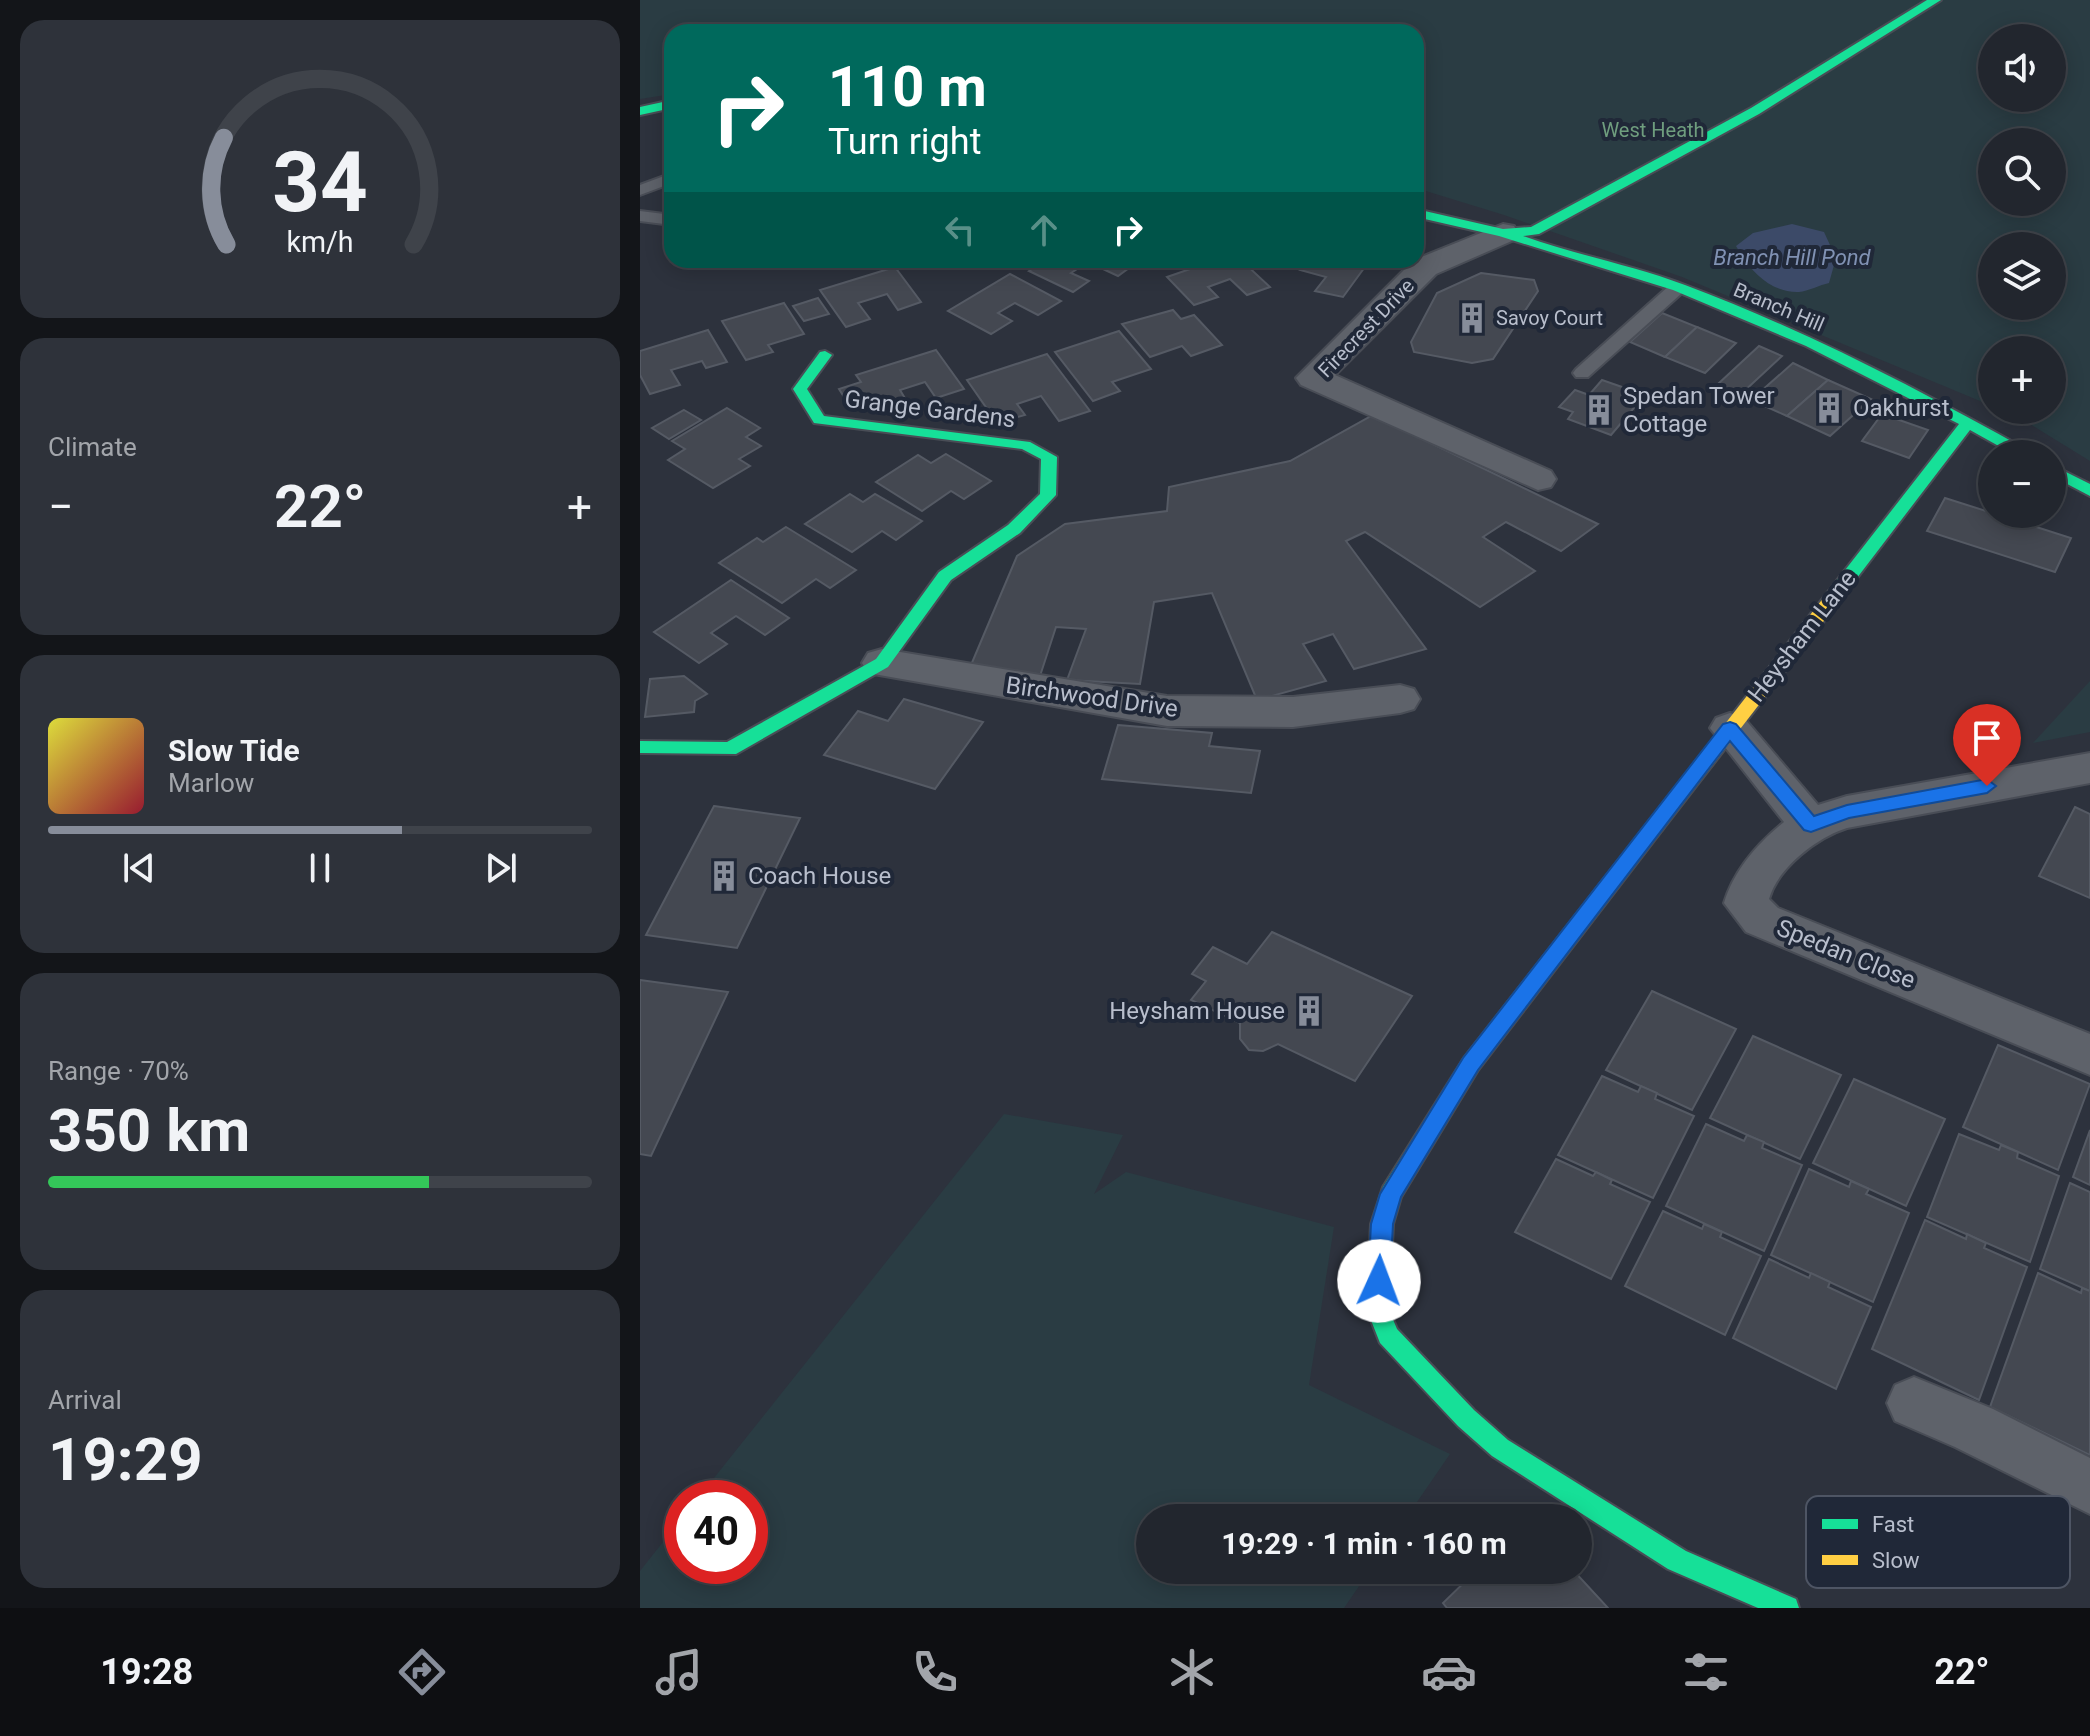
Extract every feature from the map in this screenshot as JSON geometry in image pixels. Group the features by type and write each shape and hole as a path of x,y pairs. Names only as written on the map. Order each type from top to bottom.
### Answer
{"street":[{"path":"1424,215 1503,233 1534,231 1755,111 1935,0"},
{"path":"640,111 664,106"},
{"name":"Firecrest Drive","path":"1424,262 1503,233"},
{"name":"Branch Hill","path":"1503,233 1534,246 1625,269 1788,333 1882,376 2000,440"},
{"name":"Firecrest Drive","path":"1414,268 1313,378 1538,479"},
{"name":"Grange Gardens","path":"640,747 730,749 882,663 945,576 1014,529 1048,495 1049,457 1025,445 819,420 800,389 825,355"},
{"name":"Heysham Lane","path":"1787,1608 1677,1560 1500,1448 1466,1418 1388,1336 1378,1310 1382,1224 1391,1194 1471,1064 1968,422"},
{"path":"2066,478 2090,491"},
{"name":"Birchwood Drive","path":"882,663 1167,711 1293,712 1400,699"},
{"path":"1730,728 1811,825"},
{"name":"Spedan Close","path":"2090,768 1847,812 1811,825 1764,868 1747,893 1746,903 1762,920 2090,1055"},
{"path":"1914,1403 1974,1428 2090,1487"}],"lane":[{"path":"640,190 664,181"},
{"path":"640,216 664,220"},
{"path":"1582,373 1676,289"}],"green space":[{"name":"West Heath","path":"640,0 2090,0 2090,461 2066,446 2066,440 2056,440 2030,424 2066,424 2066,336 1978,336 1978,400 1682,277 1424,190 1424,24 664,24 664,95 640,99"},
{"path":"2090,681 2090,732 2033,743"},
{"path":"1004,1114 1123,1135 1094,1194 1126,1172 1334,1227 1309,1385 1450,1454 1416,1504 1136,1504 1136,1584 1360,1584 1344,1608 640,1608 640,1571 664,1541 664,1584 768,1584 768,1480 712,1480"}],"water":[{"name":"Branch Hill Pond","path":"1792,224 1824,232 1836,258 1829,283 1799,292 1778,288 1754,271 1736,246 1753,233"}],"building":[{"path":"896,268 921,302 898,310 887,294 858,303 870,319 846,327 820,290"},
{"path":"1034,268 1079,268 1071,273 1089,281 1073,292 1029,271"},
{"path":"1101,268 1129,268 1118,276"},
{"path":"1193,268 1250,268 1270,287 1247,295 1230,279 1208,287 1218,297 1194,305 1167,277"},
{"path":"1364,268 1343,297 1315,291 1326,277 1300,270"},
{"name":"Savoy Court","path":"1481,273 1534,280 1538,291 1493,359 1472,363 1414,352 1411,342 1437,293"},
{"path":"1010,274 1061,301 1038,315 1015,303 998,313 1012,321 991,334 948,311"},
{"path":"818,298 829,314 804,321 793,306"},
{"path":"784,303 804,334 768,345 773,352 746,360 722,321"},
{"path":"1173,310 1181,319 1194,315 1222,345 1191,356 1182,346 1150,357 1122,324"},
{"path":"1662,313 1697,327 1665,357 1630,342"},
{"path":"1697,327 1736,343 1705,373 1665,357"},
{"path":"708,330 727,362 706,368 702,361 671,370 680,385 650,394 640,375 640,351"},
{"path":"1119,331 1151,369 1112,382 1120,391 1093,401 1055,352"},
{"path":"1759,346 1782,356 1741,394 1718,384"},
{"path":"936,350 964,389 936,398 925,382 900,390 906,400 877,409 873,401 851,408 839,389 861,382 856,375"},
{"path":"1047,354 1090,411 1059,421 1041,396 1017,404 1025,415 997,423 967,380"},
{"path":"1793,363 1828,380 1787,416 1751,400"},
{"name":"Spedan Tower Cottage","path":"1602,380 1645,395 1611,435 1568,419 1573,412 1559,407 1575,390 1589,395"},
{"name":"Oakhurst","path":"1828,380 1871,399 1830,436 1787,416"},
{"path":"727,408 760,428 746,437 761,446 739,459 750,466 713,488 668,460 685,449 672,441"},
{"path":"684,410 701,420 669,439 652,428"},
{"path":"1882,414 1928,430 1909,458 1862,441"},
{"path":"1373,415 1598,524 1561,551 1506,522 1483,537 1535,571 1480,607 1365,532 1346,541 1426,649 1354,669 1333,634 1303,644 1326,681 1257,700 1212,593 1154,602 1140,684 1067,680 1086,629 1056,627 1040,676 971,665 1017,556 1065,524 1167,511 1169,487 1290,461"},
{"path":"946,454 991,481 964,499 951,491 922,511 876,482 918,455 931,463"},
{"path":"850,494 863,502 875,494 922,521 896,540 882,531 852,552 805,524"},
{"path":"1945,498 1978,508 1978,528 2040,528 2071,538 2055,572 1927,531"},
{"path":"786,527 856,570 830,588 816,579 782,603 719,563 757,538 763,542"},
{"path":"731,580 789,618 765,635 736,616 711,633 727,644 699,663 654,632"},
{"path":"684,676 707,694 695,701 694,712 645,717 650,679"},
{"path":"904,699 983,722 935,789 824,755 858,711 888,721"},
{"path":"1118,725 1212,733 1209,746 1260,751 1251,793 1102,779"},
{"name":"Coach House","path":"714,806 800,818 737,948 646,935"},
{"path":"2075,807 2090,814 2090,898 2039,876"},
{"name":"Heysham House","path":"1272,932 1412,996 1355,1081 1278,1044 1263,1051 1249,1050 1240,1039 1240,1023 1191,1000 1206,981 1192,974 1213,947 1247,964"},
{"path":"640,980 728,992 651,1156 640,1154"},
{"path":"1652,991 1736,1029 1692,1110 1606,1070"},
{"path":"1753,1036 1841,1075 1800,1159 1710,1118"},
{"path":"1998,1045 2090,1084 2058,1170 1963,1127"},
{"path":"1602,1076 1638,1092 1641,1086 1657,1093 1655,1099 1694,1116 1653,1198 1558,1155"},
{"path":"1854,1079 1945,1119 1906,1206 1813,1163"},
{"path":"1706,1124 1744,1141 1747,1135 1764,1142 1762,1148 1802,1165 1764,1251 1666,1206"},
{"path":"2090,1130 2090,1185 2073,1177"},
{"path":"1959,1134 1999,1150 2001,1145 2018,1152 2017,1158 2059,1176 2030,1262 1927,1217"},
{"path":"1556,1159 1593,1176 1596,1172 1612,1180 1610,1184 1650,1202 1611,1279 1515,1232"},
{"path":"1809,1169 1849,1187 1851,1181 1869,1189 1866,1194 1909,1213 1873,1302 1771,1255"},
{"path":"2070,1183 2090,1192 2090,1291 2040,1269"},
{"path":"1663,1211 1702,1229 1704,1224 1722,1232 1720,1237 1761,1256 1725,1335 1625,1286"},
{"path":"1925,1220 1966,1239 1967,1234 1986,1243 1984,1248 2027,1267 1979,1400 1872,1349"},
{"path":"1769,1259 1809,1278 1811,1273 1830,1282 1828,1287 1871,1307 1836,1389 1733,1338"},
{"path":"2038,1273 2081,1293 2082,1288 2090,1291 2090,1455 1990,1407"},
{"path":"1463,1584 1586,1584 1608,1608 1447,1608 1443,1603"}],"traffic: fast":[{"path":"1424,215 1503,233 1534,231 1755,111 1935,0"},
{"path":"640,111 664,106"},
{"path":"1503,233 1678,287 1767,323 1897,385 1998,440"},
{"path":"640,747 730,749 882,663 945,576 1014,529 1048,495 1049,457 1025,445 819,420 800,389 825,355"},
{"path":"1841,587 1968,422"},
{"path":"2066,478 2090,491"},
{"path":"1656,825 1471,1064 1391,1194 1382,1224 1378,1310 1388,1336 1466,1418 1500,1448 1677,1560 1787,1608"}],"traffic: slow":[{"path":"1656,825 1841,587"}],"place":[{"name":"Savoy Court","path":"1472,318"},
{"name":"Oakhurst","path":"1829,408"},
{"name":"Spedan Tower Cottage","path":"1599,410"},
{"name":"Coach House","path":"724,876"},
{"name":"Heysham House","path":"1309,1011"}],"route":[{"path":"1379,1281 1382,1224 1391,1194 1471,1064 1730,728 1811,825 1847,812 1987,786"}]}
